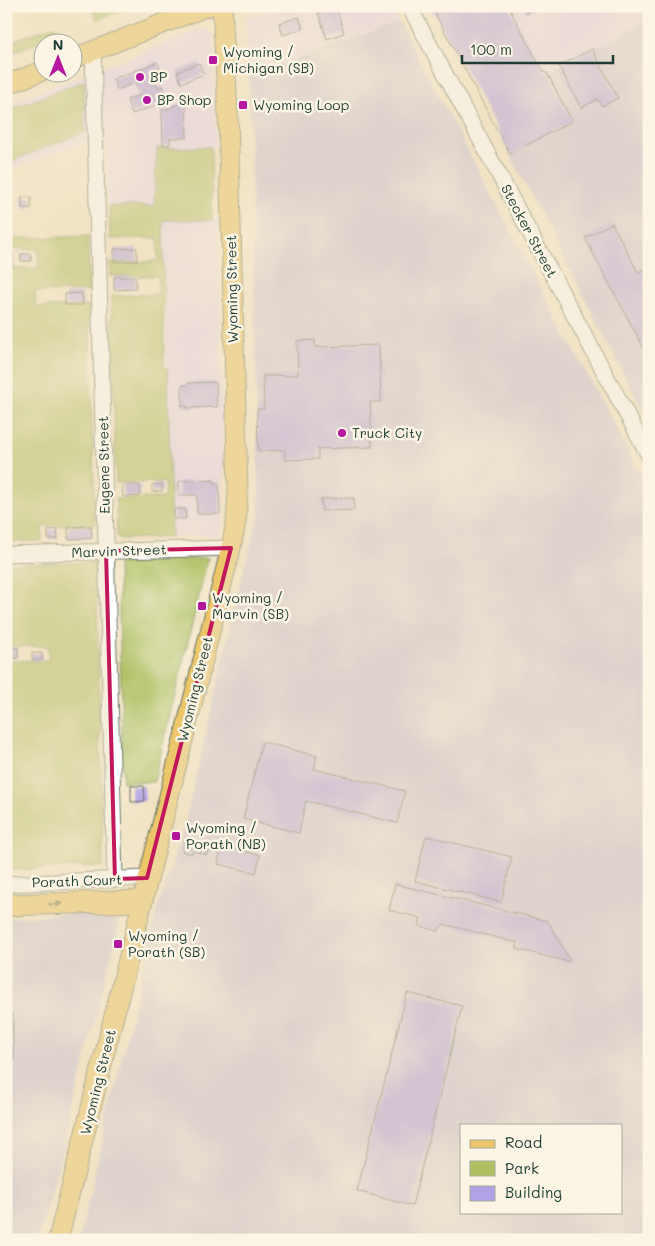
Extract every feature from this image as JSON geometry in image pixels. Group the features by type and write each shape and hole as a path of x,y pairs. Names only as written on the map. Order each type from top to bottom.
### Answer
{"highway":[{"path":"6,905 142,901"}],"main road":[{"path":"82,55 208,6"},
{"name":"Wyoming Street","path":"58,1240 236,522 238,492 228,120 222,6"},
{"path":"6,85 32,75"}],"street":[{"name":"Stecker Street","path":"410,6 649,456"},
{"name":"Eugene Street","path":"93,51 115,880"},
{"name":"Marvin Street","path":"6,554 231,548"},
{"name":"Porath Court","path":"6,884 147,878"}],"highlighted area":[{"path":"231,548 195,689 147,878 115,879 106,551"}],"shaded area":[{"path":"279,6 391,6 399,22 249,76 246,18"},
{"path":"429,6 649,6 649,20 484,105"},
{"path":"649,20 649,422 484,105"},
{"path":"399,22 649,490 649,1240 79,1240 156,914 184,827 245,565 259,515 249,76"},
{"path":"205,28 213,35 216,147 157,148 154,206 108,206 106,135 11,169 6,169 6,105 65,82 82,82 82,76"},
{"path":"163,220 218,220 224,513 220,535 171,537"},
{"path":"99,909 111,912 117,918 119,925 61,1157 37,1240 6,1240 6,918 64,914"}],"green space":[{"path":"92,6 128,6 128,8 97,20"},
{"path":"56,27 58,32 37,32"},
{"path":"32,34 32,45 6,55 6,43"},
{"path":"84,81 85,132 6,162 6,111"},
{"path":"211,147 212,220 163,220 164,365 168,370 171,537 120,539 117,536 116,499 164,498 165,482 116,483 111,296 158,294 158,276 110,276 110,263 158,261 158,238 110,239 109,206 154,206 157,148"},
{"path":"88,236 89,291 35,292 36,307 89,306 95,525 42,526 42,541 6,542 6,269 39,268 38,249 6,249 6,239"},
{"path":"208,558 154,782 123,782 118,563 121,561"},
{"path":"96,562 103,866 6,870 6,661 49,660 48,646 6,647 6,564"}],"building":[{"path":"316,6 336,6 344,33 327,39"},
{"path":"431,6 508,6 572,121 510,154"},
{"path":"523,6 538,6 526,13"},
{"path":"299,17 303,29 283,35 279,23"},
{"path":"592,49 618,98 602,106 598,99 581,108 559,66"},
{"path":"157,62 162,73 153,76 157,88 163,86 168,101 132,114 127,100 140,95 135,83 117,90 113,79"},
{"path":"199,63 204,74 181,83 177,72"},
{"path":"186,101 187,138 170,138 170,145 163,145 162,111"},
{"path":"22,197 31,197 31,208 22,208"},
{"path":"6,198 11,198 11,209 6,209"},
{"path":"612,223 638,272 649,267 649,358 585,238"},
{"path":"137,248 137,261 114,262 114,249"},
{"path":"6,253 13,253 13,265 6,265"},
{"path":"21,254 31,254 31,261 21,261"},
{"path":"114,277 136,277 136,289 114,290"},
{"path":"82,293 83,305 65,305 65,294"},
{"path":"315,340 315,347 379,345 381,402 370,402 372,447 318,449 318,459 285,460 285,450 258,451 257,409 264,409 263,376 298,375 297,341"},
{"path":"216,382 217,407 187,408 187,406 182,406 182,385"},
{"path":"214,480 214,483 219,483 220,514 197,514 197,495 179,495 179,481"},
{"path":"162,484 162,491 152,492 152,485"},
{"path":"122,485 140,485 140,496 123,497"},
{"path":"354,498 354,510 322,511 321,499"},
{"path":"174,509 185,509 186,519 174,519"},
{"path":"91,526 92,538 68,539 69,527"},
{"path":"57,529 58,539 48,539 48,530"},
{"path":"6,648 18,648 18,658 6,659"},
{"path":"32,653 42,653 42,660 32,660"},
{"path":"262,742 317,756 314,769 405,791 397,823 306,801 299,833 243,819"},
{"path":"131,786 144,786 145,801 131,802"},
{"path":"426,836 512,857 501,902 415,881"},
{"path":"185,839 221,849 222,846 260,855 256,873 218,864 220,854 208,851 207,855 193,851 192,854 182,851"},
{"path":"395,884 548,921 570,961 517,949 518,943 443,924 438,931 419,926 421,918 389,910"},
{"path":"407,993 462,1006 412,1206 357,1191"},
{"path":"6,1014 12,1014 14,1061 6,1061"}],"place":[{"name":"Wyoming / Michigan (SB)","path":"213,60"},
{"name":"BP","path":"140,77"},
{"name":"BP Shop","path":"147,100"},
{"name":"Wyoming Loop","path":"243,105"},
{"name":"Truck City","path":"342,433"},
{"name":"Wyoming / Marvin (SB)","path":"202,606"},
{"name":"Wyoming / Porath (NB)","path":"176,836"},
{"name":"Wyoming / Porath (SB)","path":"118,944"}]}
